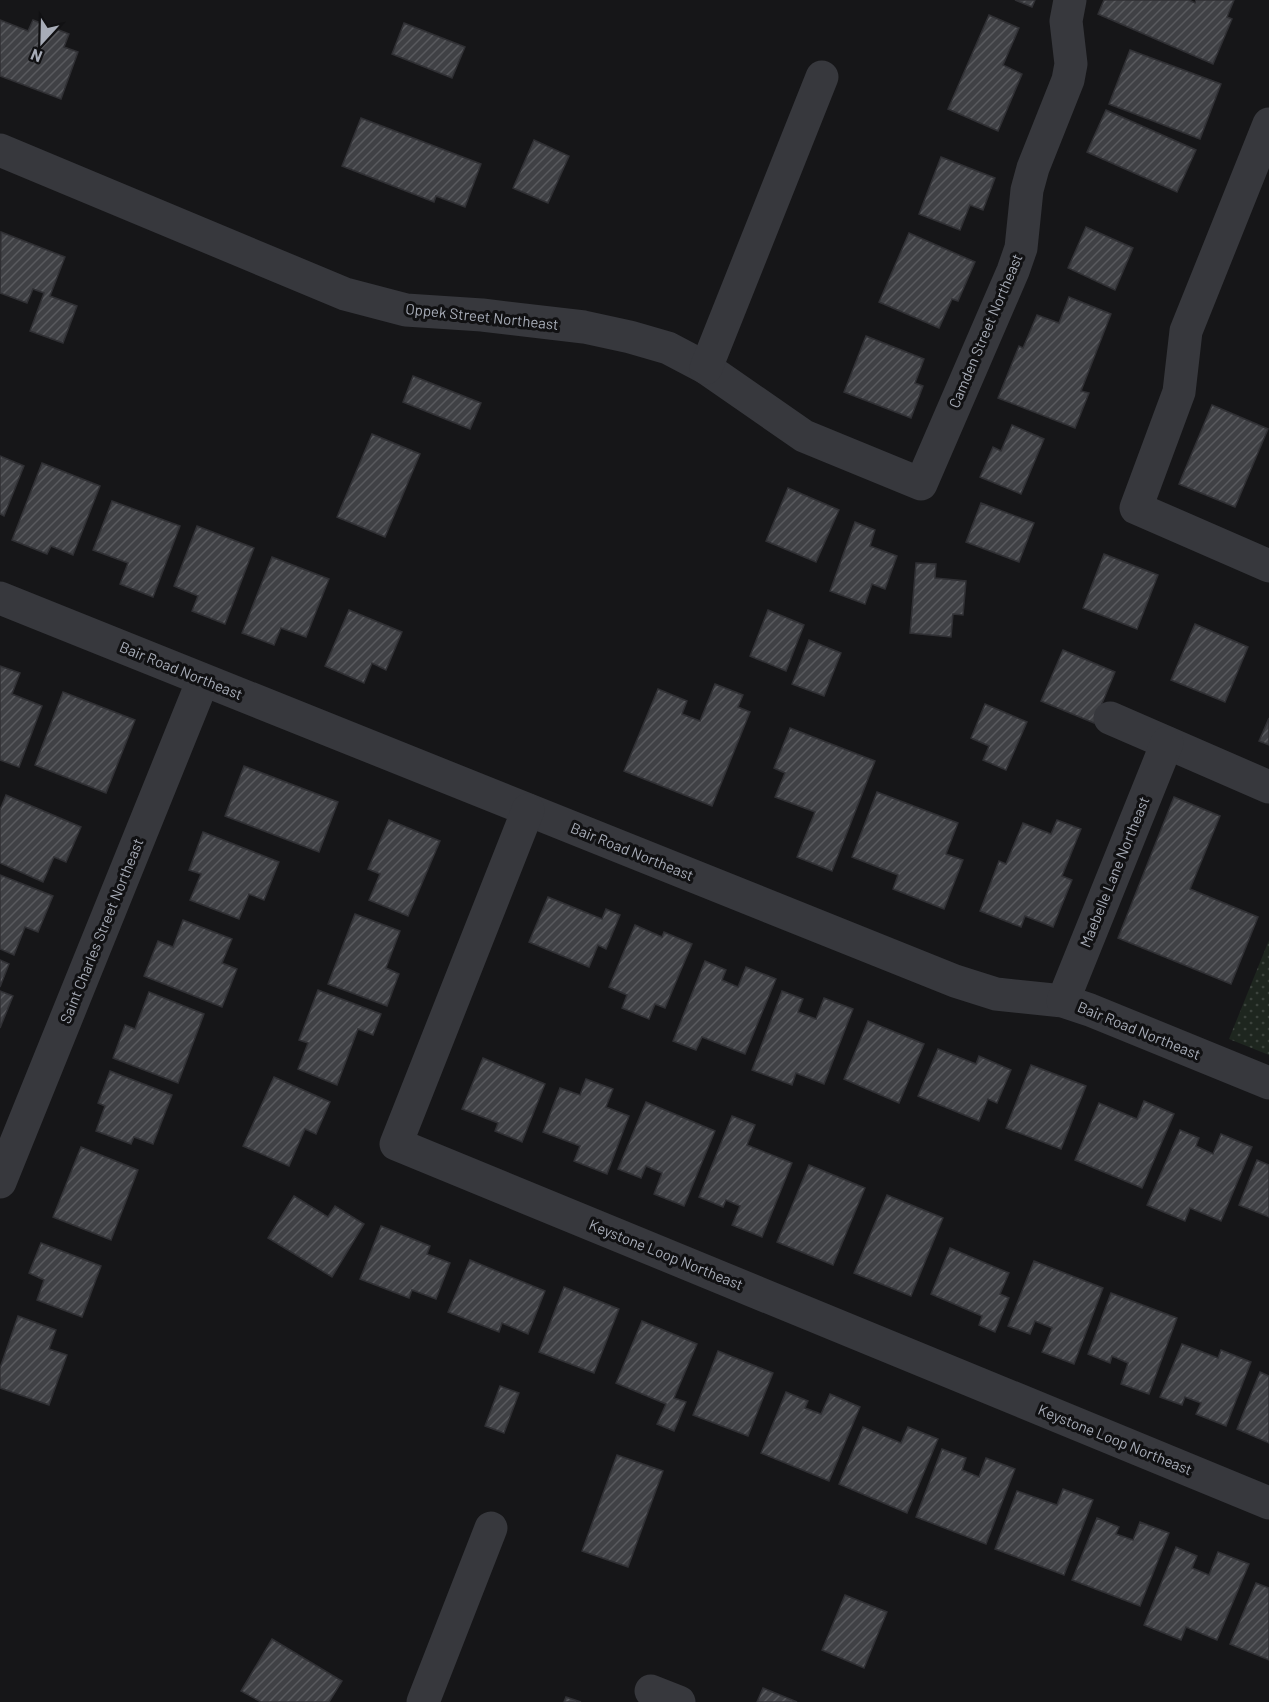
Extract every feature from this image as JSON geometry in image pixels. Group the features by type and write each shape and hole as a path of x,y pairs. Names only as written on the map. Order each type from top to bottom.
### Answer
{"street":[{"name":"Camden Street Northeast","path":"921,484 1021,248 1027,190 1033,168 1068,80 1071,64 1066,21 1070,0"},
{"path":"706,368 822,77"},
{"path":"1269,124 1186,331 1179,392 1136,508 1269,566"},
{"name":"Oppek Street Northeast","path":"0,150 345,294 405,310 482,315 584,327 668,348 706,368 804,436 921,484"},
{"name":"Bair Road Northeast","path":"0,598 955,981 996,994 1063,1001 1269,1083"},
{"name":"Saint Charles Street Northeast","path":"0,1182 203,680"},
{"path":"1110,718 1269,787"},
{"name":"Maebelle Lane Northeast","path":"1063,1001 1167,743"},
{"name":"Keystone Loop Northeast","path":"528,810 396,1144 1269,1503"},
{"path":"423,1702 491,1528"}],"shaded area":[{"path":"1269,940 1269,1055 1229,1039"}],"building":[{"path":"1015,0 1035,0 1032,7"},
{"path":"1104,0 1189,0 1195,3 1196,0 1234,0 1227,17 1232,19 1213,64 1098,14"},
{"path":"989,15 1019,28 1003,65 1022,74 998,131 948,109"},
{"path":"0,20 28,31 33,20 69,34 64,47 78,52 61,99 0,76"},
{"path":"404,23 465,47 452,78 392,54"},
{"path":"1130,50 1221,84 1200,139 1109,104"},
{"path":"1106,110 1196,150 1177,192 1087,152"},
{"path":"361,118 481,164 465,207 436,196 434,202 342,166"},
{"path":"534,140 569,156 548,203 513,188"},
{"path":"941,157 995,178 983,210 970,205 960,230 919,214"},
{"path":"1086,227 1133,248 1115,290 1068,268"},
{"path":"1,232 65,257 50,296 77,306 63,343 30,331 44,293 33,289 27,303 0,293"},
{"path":"909,233 975,262 958,301 952,299 939,328 879,302"},
{"path":"1069,297 1111,314 1081,391 1089,393 1075,428 998,398 1019,346 1023,348 1037,315 1059,323"},
{"path":"866,336 924,359 915,383 923,386 911,418 844,392"},
{"path":"413,376 481,403 470,429 403,402"},
{"path":"1212,405 1268,429 1235,507 1179,484"},
{"path":"1012,425 1044,439 1021,494 980,477 993,447 1001,451"},
{"path":"372,434 420,454 385,537 337,517"},
{"path":"0,456 24,466 4,516 0,514"},
{"path":"42,463 100,486 73,555 51,546 47,554 12,540"},
{"path":"788,488 839,510 816,562 766,541"},
{"path":"112,501 180,526 153,597 120,584 128,563 93,550"},
{"path":"981,503 1034,523 1019,562 966,542"},
{"path":"855,522 875,530 870,546 897,556 885,589 872,584 865,604 830,591"},
{"path":"197,526 254,548 225,624 192,611 198,596 174,586"},
{"path":"1104,554 1158,575 1137,629 1083,608"},
{"path":"272,557 329,579 306,637 281,628 274,645 242,633"},
{"path":"916,563 936,564 935,578 966,581 963,615 953,614 951,637 910,633"},
{"path":"349,610 402,632 386,670 372,663 364,683 325,666"},
{"path":"768,610 804,625 786,671 750,656"},
{"path":"1195,624 1248,647 1225,702 1171,680"},
{"path":"809,640 841,653 824,696 792,684"},
{"path":"1063,650 1115,672 1094,723 1041,701"},
{"path":"0,666 20,673 12,694 42,706 19,767 0,760"},
{"path":"715,684 743,695 738,707 750,712 712,806 624,771 658,689 687,701 682,714 700,721"},
{"path":"63,692 135,720 106,793 35,765"},
{"path":"985,704 1027,722 1006,770 983,760 989,746 971,738"},
{"path":"1269,718 1269,745 1259,741"},
{"path":"790,728 875,761 832,871 797,857 815,812 775,797 785,773 774,768"},
{"path":"244,766 338,802 319,852 225,816"},
{"path":"877,792 958,823 946,854 963,860 944,909 893,889 898,875 852,857"},
{"path":"6,795 81,827 66,862 54,857 43,882 0,863 0,810"},
{"path":"1174,797 1220,816 1190,889 1258,917 1231,984 1118,938"},
{"path":"389,820 440,841 408,916 369,900 380,874 368,869"},
{"path":"1057,820 1081,829 1062,876 1072,880 1053,927 1025,916 1021,927 980,911 999,861 1006,864 1023,823 1051,834"},
{"path":"203,832 279,862 264,900 249,894 239,919 190,900 201,874 189,870"},
{"path":"0,875 53,896 38,932 25,927 14,955 0,949"},
{"path":"548,897 602,919 606,909 620,915 606,949 598,945 589,967 529,942"},
{"path":"355,914 400,931 386,968 399,974 387,1006 328,984"},
{"path":"183,920 232,939 222,963 237,969 222,1007 144,976 158,941 173,947"},
{"path":"635,925 662,937 664,932 692,944 665,1008 655,1004 649,1019 622,1008 627,995 609,987"},
{"path":"0,960 9,964 0,987"},
{"path":"705,961 726,970 722,980 738,987 746,967 776,979 745,1054 702,1037 696,1050 673,1041"},
{"path":"318,990 381,1014 373,1035 358,1029 337,1085 298,1069 308,1043 299,1040"},
{"path":"0,991 13,996 0,1028"},
{"path":"782,991 803,999 798,1012 816,1019 824,998 853,1009 824,1084 796,1073 792,1085 752,1070"},
{"path":"149,992 204,1014 178,1083 113,1058 125,1025 135,1029"},
{"path":"868,1021 924,1044 899,1103 844,1079"},
{"path":"938,1049 976,1064 979,1056 1011,1070 997,1103 988,1099 979,1121 918,1096"},
{"path":"483,1058 545,1084 522,1142 495,1131 498,1123 462,1109"},
{"path":"1031,1065 1086,1086 1061,1149 1006,1128"},
{"path":"110,1071 172,1095 153,1144 134,1137 131,1144 96,1131 105,1106 98,1103"},
{"path":"274,1077 330,1102 316,1134 305,1129 289,1166 243,1146"},
{"path":"586,1079 613,1089 606,1107 629,1116 607,1174 574,1161 580,1146 543,1132 560,1088 580,1095"},
{"path":"1144,1101 1174,1114 1142,1188 1075,1160 1099,1103 1137,1119"},
{"path":"646,1102 715,1131 684,1206 654,1194 662,1173 646,1166 641,1178 618,1169"},
{"path":"732,1116 755,1125 747,1145 792,1163 762,1237 732,1225 740,1206 726,1200 723,1207 699,1197"},
{"path":"1180,1130 1199,1138 1196,1146 1213,1154 1221,1134 1252,1147 1221,1221 1190,1208 1185,1221 1147,1205"},
{"path":"81,1147 138,1170 111,1240 53,1217"},
{"path":"1257,1160 1269,1165 1269,1217 1239,1205"},
{"path":"809,1165 865,1188 833,1265 777,1242"},
{"path":"887,1195 943,1218 911,1296 854,1273"},
{"path":"294,1196 328,1217 335,1206 364,1224 332,1277 268,1238"},
{"path":"381,1226 430,1246 427,1254 450,1263 436,1299 412,1290 409,1298 360,1279"},
{"path":"41,1243 101,1266 82,1317 37,1300 44,1280 29,1273"},
{"path":"950,1248 1009,1273 1000,1294 1009,1298 995,1332 979,1325 982,1316 931,1294"},
{"path":"470,1260 545,1291 528,1334 502,1323 499,1332 448,1312"},
{"path":"1034,1261 1103,1288 1074,1364 1042,1352 1052,1328 1035,1321 1030,1334 1008,1326"},
{"path":"564,1287 619,1309 594,1373 539,1352"},
{"path":"1111,1293 1177,1318 1149,1394 1121,1384 1128,1363 1112,1356 1110,1363 1088,1354"},
{"path":"18,1316 56,1330 49,1349 67,1355 49,1405 0,1388 0,1368"},
{"path":"642,1321 697,1344 674,1398 686,1402 674,1431 657,1424 666,1404 616,1383"},
{"path":"1182,1344 1218,1358 1221,1350 1251,1362 1226,1426 1196,1414 1201,1403 1185,1397 1182,1405 1160,1397"},
{"path":"718,1351 773,1373 748,1436 693,1415"},
{"path":"1260,1372 1269,1376 1269,1443 1237,1429"},
{"path":"500,1386 519,1393 504,1433 485,1426"},
{"path":"786,1392 808,1401 805,1408 821,1414 830,1394 860,1407 829,1481 761,1453"},
{"path":"863,1427 901,1443 908,1427 938,1439 907,1513 839,1484"},
{"path":"942,1449 966,1458 962,1470 979,1477 986,1458 1015,1469 986,1544 916,1517"},
{"path":"617,1455 663,1471 628,1567 582,1551"},
{"path":"1063,1489 1093,1500 1064,1575 995,1549 1017,1491 1057,1505"},
{"path":"1097,1518 1119,1527 1116,1534 1133,1540 1140,1522 1169,1533 1140,1606 1072,1580"},
{"path":"1176,1547 1197,1556 1192,1568 1209,1575 1218,1552 1249,1564 1217,1640 1186,1627 1181,1640 1144,1625"},
{"path":"1256,1583 1269,1588 1269,1660 1230,1644"},
{"path":"845,1595 887,1612 864,1668 822,1650"},
{"path":"272,1639 342,1681 329,1702 261,1702 241,1691"},
{"path":"763,1688 797,1702 757,1702"},
{"path":"566,1697 581,1702 564,1702"}]}
